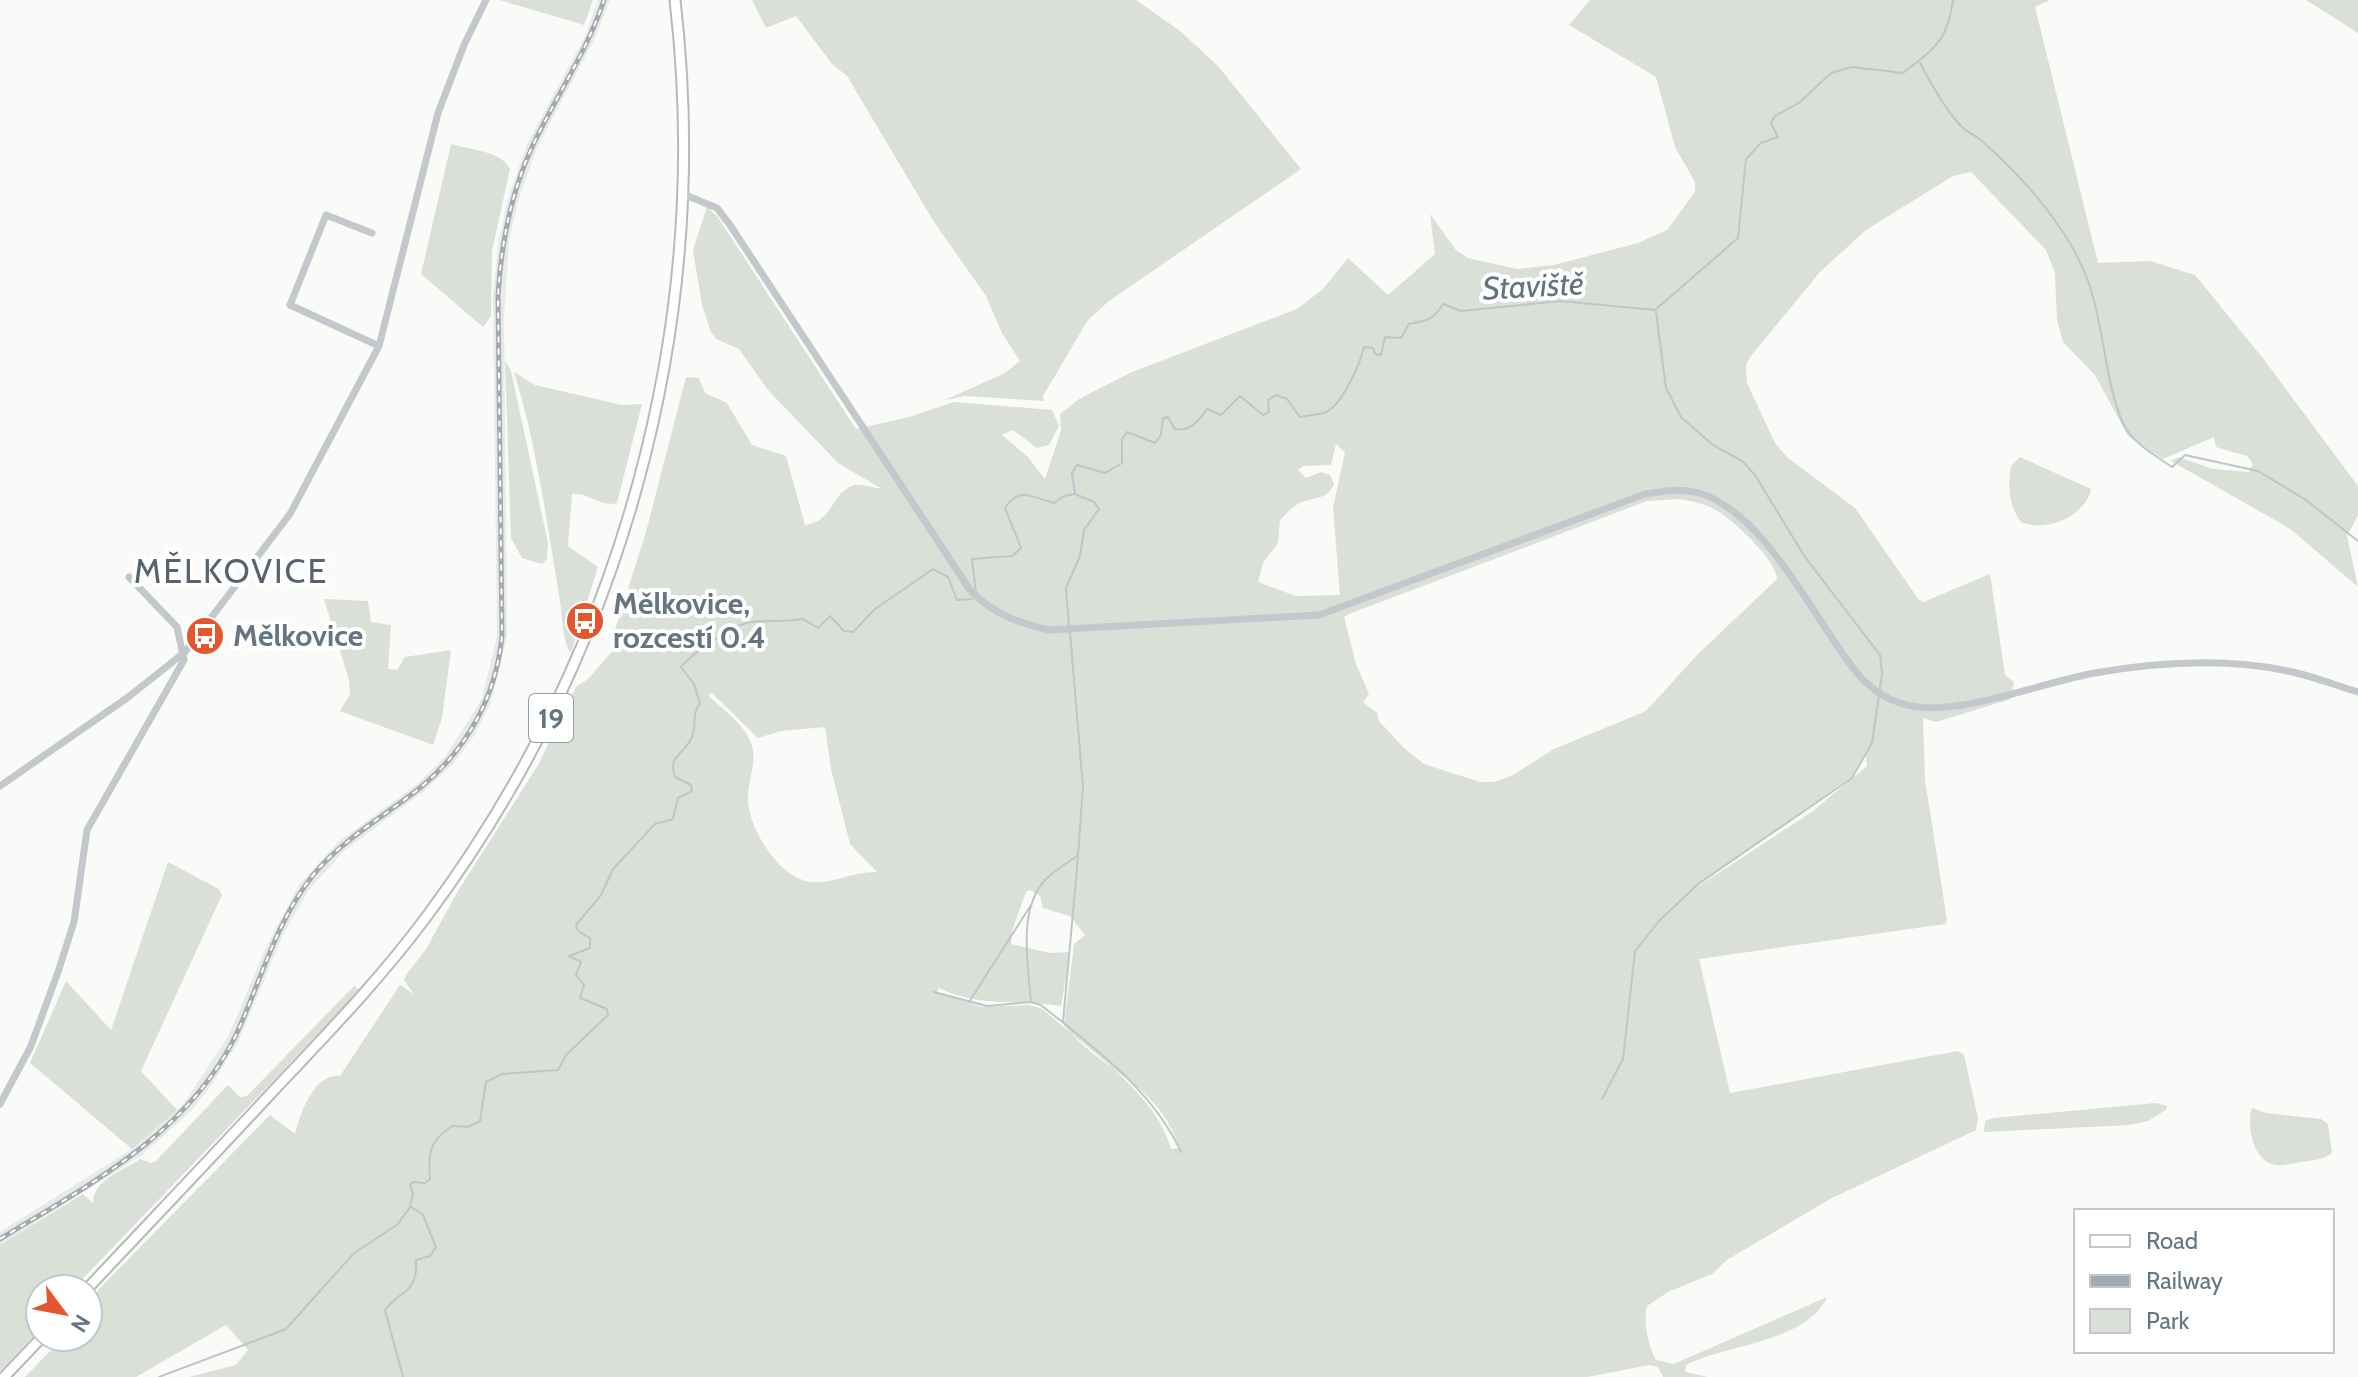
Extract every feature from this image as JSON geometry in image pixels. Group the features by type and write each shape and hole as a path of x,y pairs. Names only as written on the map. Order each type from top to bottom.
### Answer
{"main road":[{"name":"19","path":"102,1273 389,965 461,870 532,754 604,595 634,505 658,405 678,276 683,194 681,64 675,0"},
{"path":"4,1377 27,1353"}],"street":[{"path":"0,786 127,698 185,652 290,514 379,346 438,113 464,45 486,0"},
{"path":"683,194 717,208 970,590 984,605 1014,621 1048,630 1306,617 1645,494 1676,489 1701,493 1747,522 1795,583 1852,670 1874,690 1898,703 1921,709 1947,707 2093,673 2159,664 2223,663 2288,671 2358,692"},
{"path":"372,233 326,215 290,305 379,346"},
{"path":"0,1104 31,1046 74,922 87,830 184,660 185,652 177,627 129,577"}],"shaded area":[{"path":"598,0 610,0 594,40 537,148 518,201 509,241 504,317 507,636 491,703 473,737 453,764 423,792 344,851 308,891 283,935 239,1040 192,1110 142,1155 0,1245 0,1232 135,1147 184,1103 229,1035 266,947 299,885 337,843 417,784 445,757 482,699 497,636 493,295 499,239 508,199 527,144 585,36"}],"green space":[{"path":"500,0 593,0 584,25"},
{"path":"752,0 1136,0 1180,31 1217,65 1301,169 1109,301 1088,320 1043,396 1044,401 965,396 945,400 1005,373 1020,361 1002,333 986,296 934,222 847,76 832,64 796,16 766,28"},
{"path":"1590,0 2050,0 2035,7 2098,263 2150,261 2195,275 2262,357 2358,486 2358,515 2347,536 2358,587 2289,528 2171,461 2179,457 2213,469 2249,472 2253,464 2247,456 2216,447 2214,437 2163,459 2128,436 2095,375 2063,342 2057,320 2055,273 2046,250 1971,172 1953,176 1866,230 1820,272 1750,357 1746,365 1747,383 1775,443 1788,458 1855,508 1919,600 1923,601 1921,603 1990,574 2005,675 2014,682 2011,699 1936,722 1923,718 1925,780 1947,920 1945,924 1699,959 1730,1093 1958,1051 1964,1055 1978,1118 1976,1130 1830,1199 1727,1260 1712,1274 1668,1292 1647,1306 1646,1313 1646,1326 1656,1360 1674,1364 1827,1297 1817,1312 1802,1324 1784,1333 1686,1365 1685,1372 1708,1377 1663,1377 1658,1367 1650,1365 1587,1377 189,1377 236,1365 248,1350 226,1325 136,1377 25,1377 49,1353 104,1353 104,1284 270,1115 295,1134 310,1096 323,1081 340,1076 400,985 414,994 404,980 406,975 426,949 458,891 538,765 576,687 588,679 623,639 654,634 674,639 659,630 617,636 614,633 646,532 686,377 699,378 705,393 727,403 752,445 786,456 805,525 822,518 841,494 855,485 882,489 838,463 768,390 739,349 716,339 711,332 702,305 693,250 707,207 717,216 856,429 909,417 954,402 1052,410 1059,426 1049,445 1037,448 1013,430 1002,435 1027,456 1045,479 1061,431 1060,414 1079,399 1132,372 1297,309 1323,289 1348,258 1388,295 1435,254 1430,214 1456,250 1468,258 1517,269 1554,265 1638,243 1667,230 1695,192 1695,182 1675,147 1656,77 1569,25","holes":["1336,444 1345,452 1333,508 1340,595 1296,596 1258,582 1263,563 1278,543 1280,520 1297,504 1324,495 1334,484 1330,475 1321,472 1306,478 1298,470 1303,466 1331,465","1680,499 1718,511 1761,550 1777,579 1698,654 1646,711 1554,749 1513,775 1494,782 1480,782 1424,764 1403,747 1379,721 1377,713 1363,702 1369,694 1356,664 1344,617 1647,501","712,693 758,738 781,731 825,727 831,769 850,844 877,872 811,882 799,879 778,863 760,838 750,812 748,793 752,746 740,725 708,695","1866,754 1867,766 1813,811 1691,891 1854,775","1030,890 1040,896 1043,908 1070,916 1085,935 1074,944 1064,1025 1073,1034 1043,1009 1029,1005 982,1007 937,992 939,988 984,1001 1061,1006 1070,952 1050,953 1011,944 1012,931 1026,892","1073,1034 1098,1055 1112,1068","1112,1068 1144,1093 1170,1126 1179,1148 1171,1149 1151,1109"]},
{"path":"2306,0 2358,0 2358,33"},
{"path":"451,144 492,154 510,169 492,251 491,316 483,327 421,274"},
{"path":"505,361 511,371 548,543 547,559 542,564 522,558 511,538"},
{"path":"514,372 535,385 622,405 642,404 617,503 572,494 568,546 598,567 571,653 564,636 535,457"},
{"path":"2020,457 2091,489 2088,499 2073,514 2053,524 2021,522 2011,502 2009,488 2011,466"},
{"path":"324,599 368,601 371,622 391,625 388,669 397,670 405,657 451,650 442,718 433,745 340,711 350,694 349,680"},
{"path":"168,862 219,889 222,895 141,1071 177,1110 132,1149 30,1063 66,981 111,1030"},
{"path":"354,986 359,989 88,1273 24,1273 24,1346 0,1371 0,1245 83,1194 93,1203 94,1195 103,1182 140,1159 151,1163 156,1161 228,1085 240,1097 247,1096"},
{"path":"2156,1103 2167,1106 2167,1109 2148,1121 2129,1125 1984,1132 1985,1121 1993,1118"},
{"path":"2252,1108 2266,1113 2321,1119 2328,1124 2332,1153 2286,1165 2269,1163 2262,1158 2253,1142 2250,1124"}],"waterway":[{"name":"Staviště","path":"976,594 972,559 1012,556 1021,548 1005,508 1011,501 1027,495 1054,503 1064,496 1075,494 1072,473 1077,465 1105,473 1122,463 1122,439 1127,432 1155,443 1161,435 1163,418 1168,417 1175,429 1185,429 1207,409 1221,415 1240,396 1263,415 1269,412 1268,400 1276,395 1287,399 1300,417 1326,412 1344,393 1364,347 1373,348 1375,354 1381,355 1385,337 1401,338 1409,324 1429,318 1443,304 1461,311 1560,301 1655,310 1738,238 1746,159 1761,143 1778,137 1771,123 1775,116 1800,102 1831,73 1852,67 1903,73 1938,43 1947,26 1953,0"},
{"path":"1920,63 1957,122 2014,172 2044,206 2069,242 2088,281 2117,408 2132,437 2172,467 2185,455 2258,471 2306,500 2358,541"},
{"path":"1602,1099 1623,1059 1635,951 1659,921 1698,884 1852,778 1872,743 1882,674 1880,655 1805,557 1755,475 1742,461 1713,445 1681,417 1666,388 1656,312"},
{"path":"1069,626 1066,588 1080,556 1084,530 1099,509 1094,502 1075,494"},
{"name":"Staviště","path":"403,1377 385,1310 411,1286 416,1260 430,1256 436,1247 423,1215 410,1206 413,1194 410,1185 430,1179 432,1148 444,1132 452,1126 468,1127 480,1121 486,1082 502,1074 558,1070 566,1055 608,1015 607,1009 580,998 584,985 576,975 581,962 569,956 590,948 590,938 578,931 576,925 601,895 613,869 655,824 673,819 678,798 692,791 691,785 675,777 673,770 676,758 691,740 700,703 694,684 681,667 714,640 751,622 803,619 818,628 830,616 844,631 853,632 875,609 933,569 948,577 957,600 972,599"},
{"path":"1070,632 1083,787 1078,855 1047,878 1031,904 1027,937 1031,1002 1041,1005 1120,1071 1154,1108 1181,1152"},
{"path":"1063,1022 1078,857"},
{"path":"969,1002 1031,905"},
{"path":"934,992 987,1006 1031,1002"},
{"path":"159,1377 286,1329 354,1253 397,1225 410,1207"}],"railway":[{"path":"0,1239 133,1154 190,1102 215,1072 235,1037 279,932 314,874 352,838 438,772 466,738 477,719 493,679 502,636 498,296 505,238 525,163 589,38 604,0"}],"place":[{"name":"Mělkovice, rozcestí 0.4","path":"585,621"},
{"name":"Mělkovice","path":"205,636"}],"district":[{"name":"MĚLKOVICE","path":"231,571"}]}
